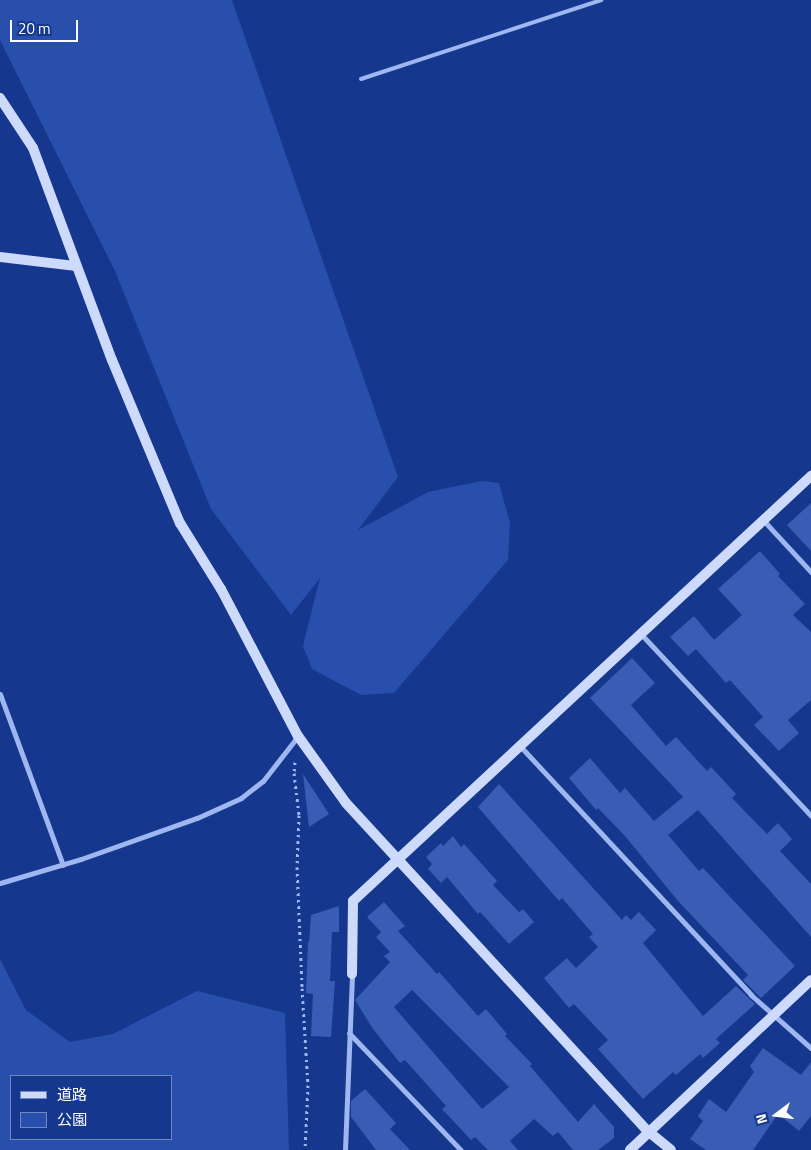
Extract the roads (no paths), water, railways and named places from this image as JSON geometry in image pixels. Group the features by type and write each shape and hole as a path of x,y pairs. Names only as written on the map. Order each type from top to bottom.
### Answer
{"street":[{"path":"0,98 33,148 119,377 180,523 221,589 298,736 346,803 649,1132 671,1150"},
{"path":"0,257 76,266"},
{"path":"345,1150 353,901 397,858 811,476"},
{"path":"763,520 811,572"},
{"path":"640,633 811,816"},
{"path":"0,694 63,864"},
{"path":"0,883 63,864 197,818 241,798 263,781 298,736"},
{"path":"520,746 744,988 773,1016 811,1048"},
{"path":"630,1150 811,980"},
{"path":"349,1032 461,1150"}],"lane":[{"path":"361,79 601,0"}]}
